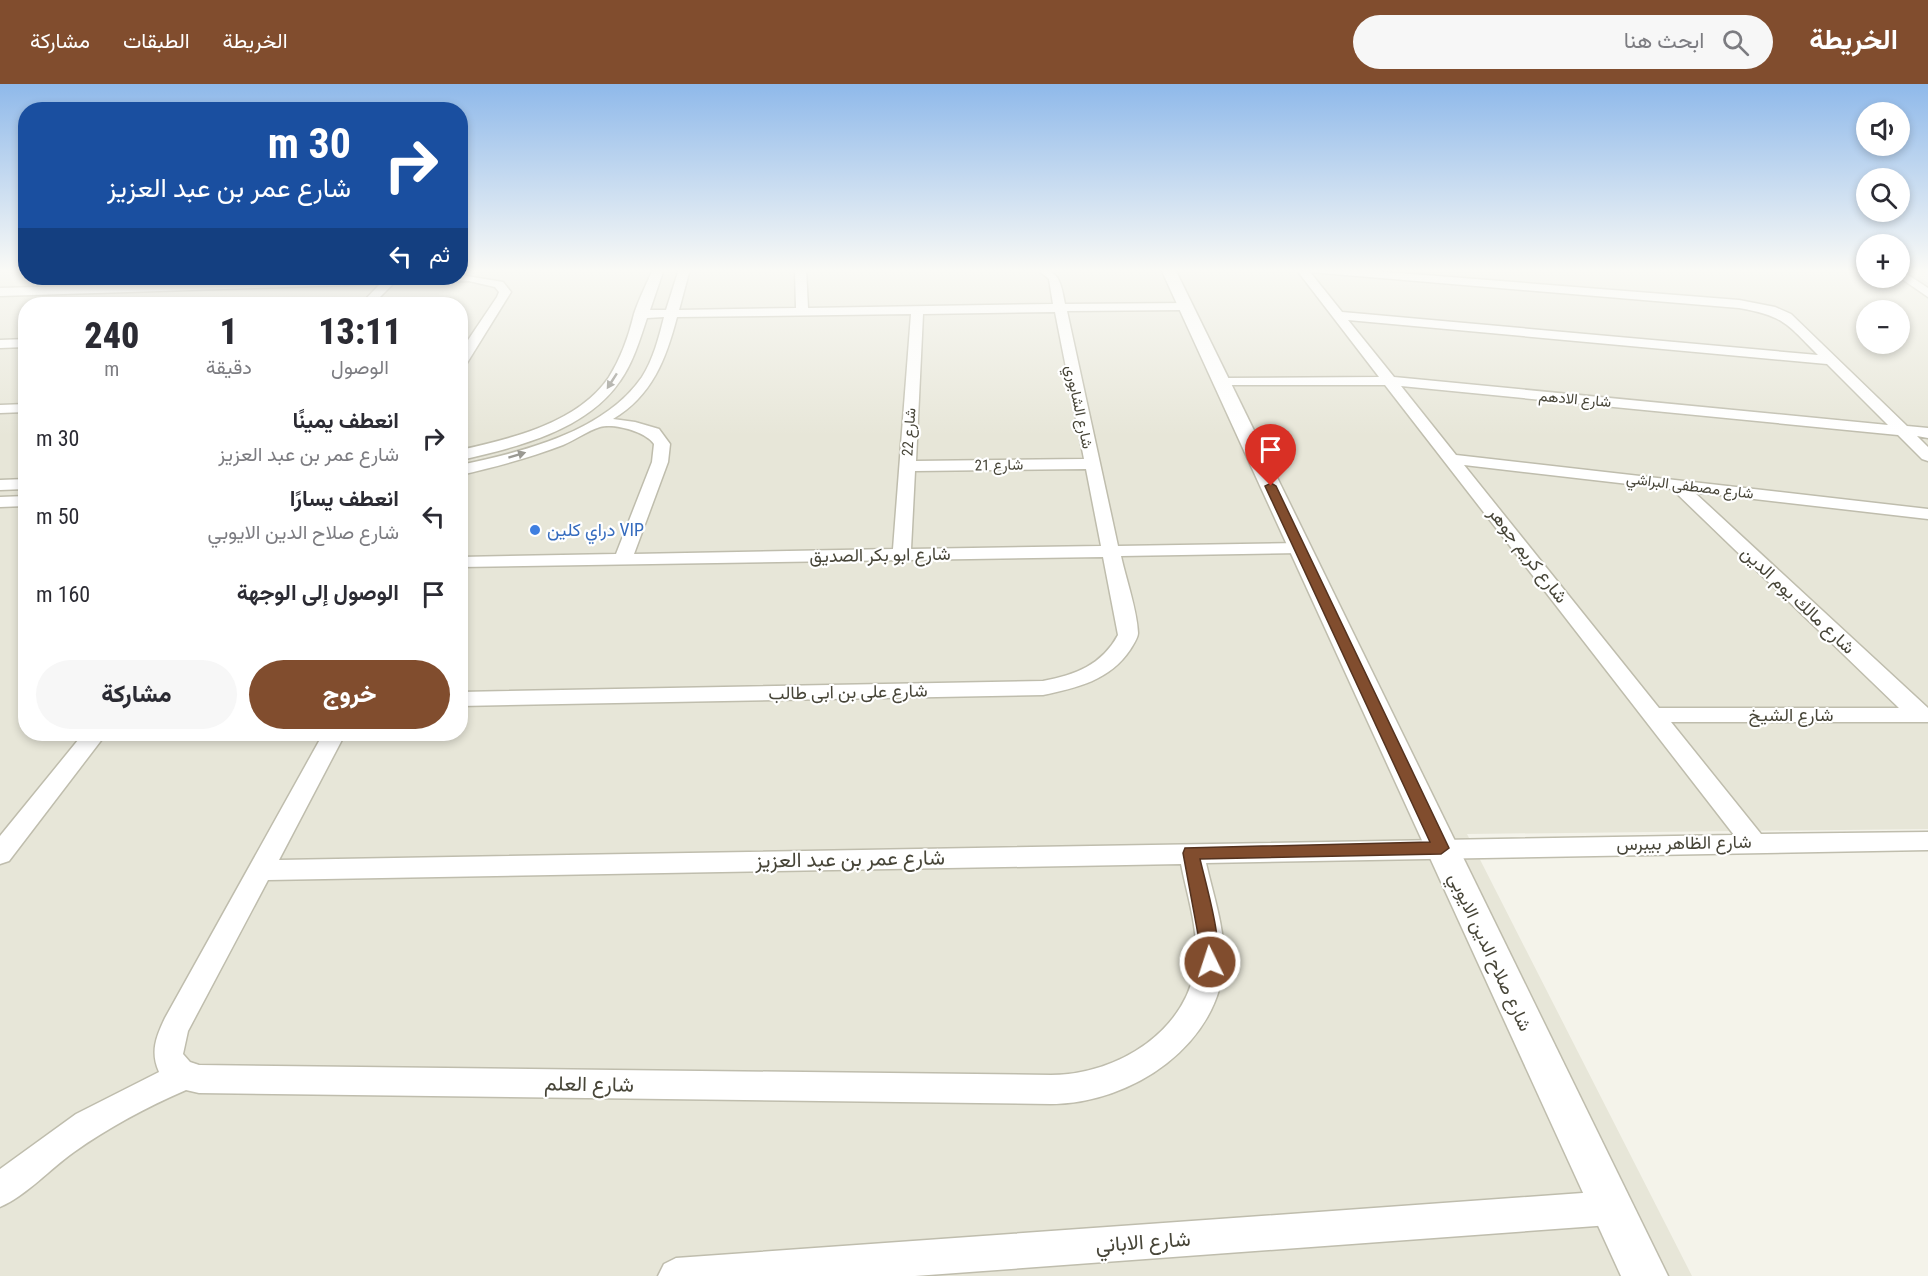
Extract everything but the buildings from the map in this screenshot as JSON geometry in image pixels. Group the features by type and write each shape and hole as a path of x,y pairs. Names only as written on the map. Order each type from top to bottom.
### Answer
{"street":[{"path":"468,351 485,325"},
{"path":"468,454 531,435 556,424 594,401 616,378 636,325"},
{"path":"468,468 525,453 597,422 630,399 650,376 667,325"},
{"name":"شارع 22","path":"902,554 916,325"},
{"name":"شارع الشابوري","path":"1062,325 1110,551"},
{"name":"شارع صلاح الدين الايوبي","path":"1195,325 1610,1208 1645,1276"},
{"name":"شارع كريم جوهر","path":"1347,325 1753,842"},
{"path":"1436,325 1830,360"},
{"path":"1795,325 1928,456"},
{"path":"0,344 18,343"},
{"name":"شارع الادهم","path":"1222,382 1391,381 1928,433"},
{"path":"0,409 18,408"},
{"path":"597,422 635,426 654,432 662,444 660,462 623,559"},
{"name":"شارع مصطفى البراشي","path":"1452,459 1928,514"},
{"name":"شارع 21","path":"907,466 1091,464"},
{"path":"0,485 18,484"},
{"name":"شارع مالك يوم الدين","path":"1677,485 1924,715"},
{"path":"0,502 18,501"},
{"name":"شارع ابو بكر الصديق","path":"468,562 1300,548"},
{"name":"شارع على بن ابى طالب","path":"468,699 1008,689 1065,684 1084,678 1114,659 1128,635 1110,551"},
{"name":"شارع الشيخ","path":"1654,716 1924,715"},
{"path":"0,854 89,741"},
{"path":"184,1076 173,1068 167,1057 168,1042 330,741"},
{"name":"شارع الظاهر بيبرس","path":"1441,848 1928,841"},
{"name":"شارع عمر بن عبد العزيز","path":"260,870 1441,848"},
{"name":"شارع العلم","path":"184,1076 199,1079 1025,1089 1066,1089 1104,1081 1139,1066 1169,1045 1190,1020 1204,991 1210,962 1208,932 1191,853"},
{"path":"0,1190 44,1152 90,1120 138,1095 184,1076"},
{"name":"شارع الاباني","path":"676,1276 1610,1208"}],"shaded area":[{"path":"0,325 18,325 18,741 468,741 468,325 1856,325 1856,354 1910,354 1910,325 1928,325 1928,829 1467,834 1692,1276 0,1276"}],"place":[{"name":"دراي كلين VIP","path":"535,530"}],"route":[{"path":"1210,962 1208,932 1191,853 1441,848 1271,486"}]}
